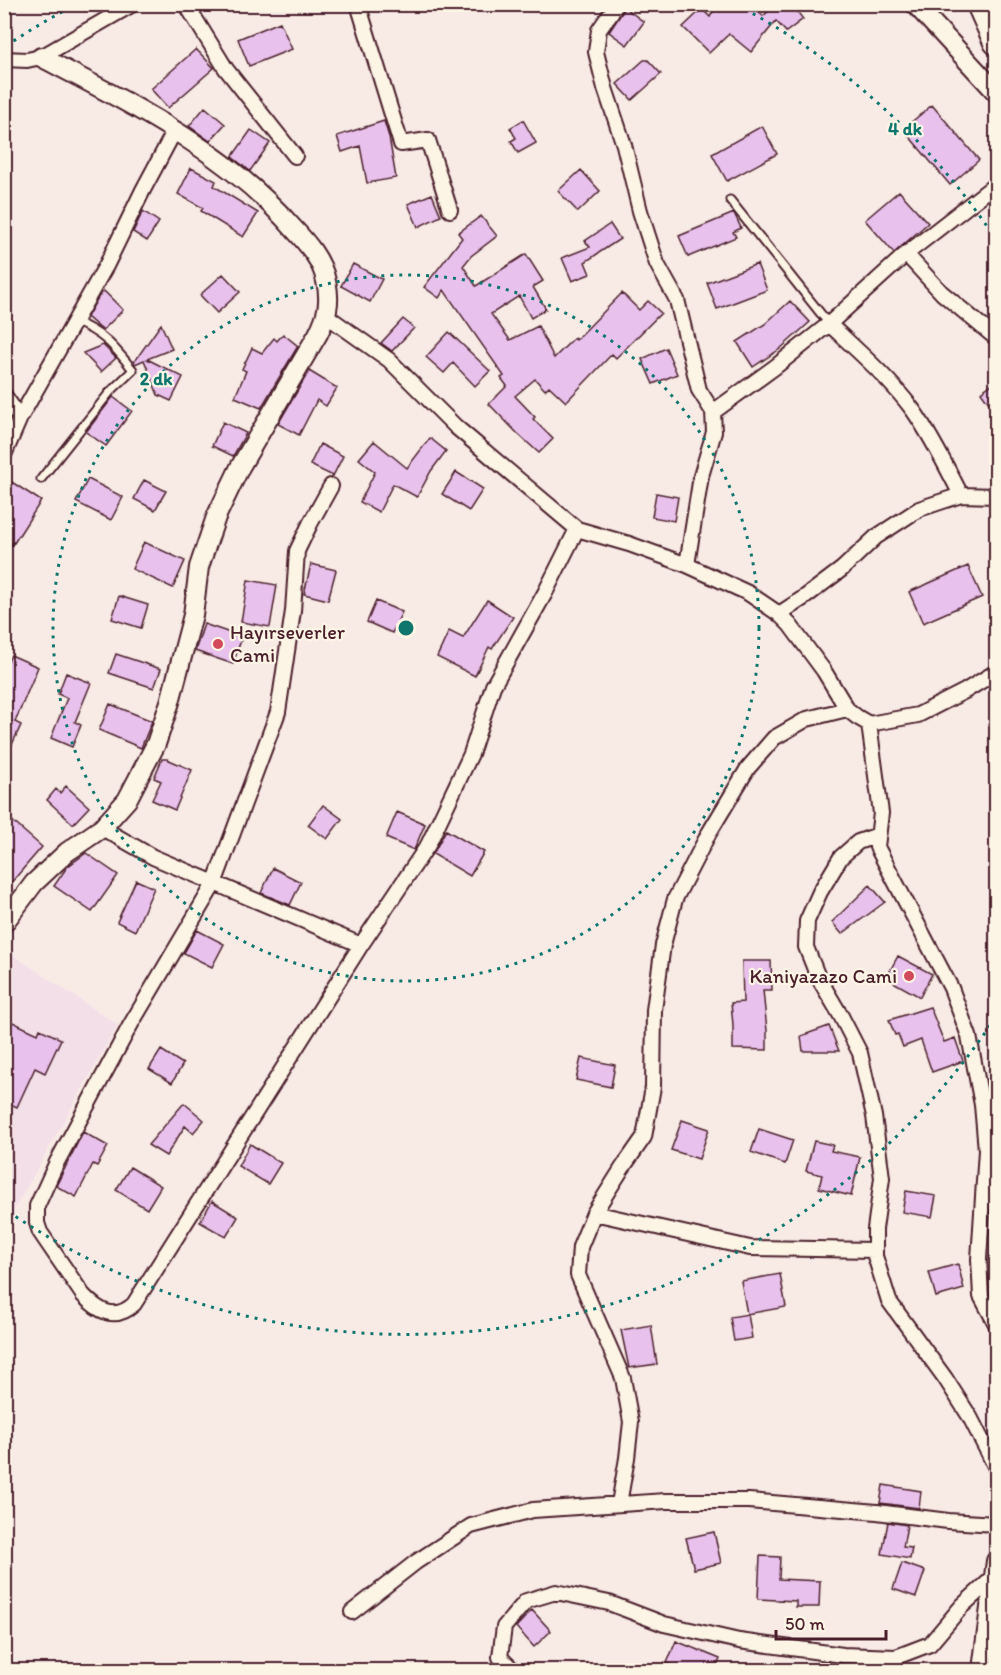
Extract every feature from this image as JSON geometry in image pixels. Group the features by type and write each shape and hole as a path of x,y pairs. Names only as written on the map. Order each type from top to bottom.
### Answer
{"highway":[{"path":"979,4 996,42"}],"street":[{"path":"4,59 27,60 41,57 133,4"},
{"path":"186,4 226,69 295,156"},
{"path":"358,4 401,144 428,140 450,210"},
{"path":"617,4 599,30 596,52 657,264 677,300 699,390 713,412 714,432 701,476 687,565"},
{"path":"915,4 996,92"},
{"path":"4,923 34,883 67,852 102,828 127,800 156,744 170,702 193,615 199,567 216,517 240,467 310,349 327,316 328,301 326,280 318,258 278,210 251,187 175,130 41,57"},
{"path":"4,455 20,417 107,264 175,130"},
{"path":"713,412 829,324 906,254 996,184"},
{"path":"906,254 942,294 996,338"},
{"path":"327,316 389,360 456,427 577,529 629,544 687,565 748,593 779,614 790,625 824,671 847,708 869,724 918,715 996,672"},
{"path":"829,324 886,379 911,409 939,450 961,495"},
{"path":"4,395 20,417"},
{"path":"331,486 297,551 293,611 278,712 214,884 131,1024 57,1162 38,1206 37,1223 40,1232 83,1295 105,1312 114,1314 122,1312 134,1304 361,945 428,845 471,754 493,686 545,593 577,529"},
{"path":"779,614 843,568 876,537 919,509 961,495 996,496"},
{"path":"619,1504 632,1422 623,1378 578,1275 580,1248 594,1213 622,1167 644,1137 653,1087 654,1010 663,945 675,899 709,833 748,768 774,738 807,719 847,708"},
{"path":"869,724 881,813 877,847 951,988 969,1036 982,1105 986,1150 980,1258 981,1296 996,1324"},
{"path":"102,828 153,857 361,945"},
{"path":"878,835 858,842 841,857 820,891 807,921 806,947 818,976 860,1053 874,1116 882,1178 875,1229 875,1256 890,1300 970,1417 996,1468"},
{"path":"594,1213 750,1248 875,1250"},
{"path":"352,1612 416,1562 471,1527 533,1510 666,1501 749,1502 996,1524"},
{"path":"513,1671 501,1657 504,1627 526,1601 556,1592 609,1603 664,1624 739,1641 843,1655 896,1658 930,1644 995,1569"},
{"path":"981,1671 995,1569"}],"lane":[{"path":"730,200 829,324"},
{"path":"41,479 110,392 133,370 111,343 93,330 74,321"}],"shaded area":[{"path":"5,950 118,1025 5,1226"}],"building":[{"path":"717,4 749,4 763,16 777,4 791,4 803,19 786,32 776,21 751,52 729,34 709,53 683,27 702,9 710,17"},
{"path":"625,8 644,22 627,45 609,32"},
{"path":"280,22 292,49 249,66 238,39"},
{"path":"196,49 214,68 168,108 151,89"},
{"path":"644,60 648,60 661,74 632,100 617,84"},
{"path":"932,105 979,160 950,185 903,129"},
{"path":"205,107 225,124 210,141 189,126"},
{"path":"523,120 536,143 518,153 511,141 516,138 510,128"},
{"path":"384,121 396,178 367,183 360,146 342,152 337,136"},
{"path":"762,126 777,154 727,181 712,154"},
{"path":"251,130 270,143 250,171 232,157"},
{"path":"191,168 216,181 214,186 258,213 243,237 201,211 203,208 178,194"},
{"path":"581,170 600,191 578,212 558,191"},
{"path":"899,191 928,223 894,253 865,220"},
{"path":"432,194 441,216 418,227 408,204"},
{"path":"143,211 159,222 147,241 133,232"},
{"path":"734,213 741,228 733,232 736,237 688,257 679,236"},
{"path":"481,216 497,236 471,256 463,266 476,286 526,254 543,281 533,287 546,309 531,318 519,296 491,314 510,340 538,326 554,358 574,338 576,340 622,293 639,310 648,301 661,313 616,358 612,354 566,402 549,386 545,390 535,379 515,396 553,439 539,453 489,404 507,386 501,378 504,376 444,290 439,298 424,287 462,238 458,233"},
{"path":"610,224 620,239 585,262 590,274 572,281 562,258 590,247 585,241"},
{"path":"353,264 382,279 370,302 341,286"},
{"path":"757,264 767,290 717,309 707,283"},
{"path":"223,274 240,292 217,313 200,295"},
{"path":"104,291 123,310 104,329 101,329 87,317"},
{"path":"790,301 810,322 780,349 753,367 737,342 765,324"},
{"path":"403,319 414,328 392,351 381,343"},
{"path":"161,324 172,349 147,359 183,377 171,401 158,395 144,360 135,364 134,362"},
{"path":"449,332 490,371 475,386 453,363 444,373 426,357"},
{"path":"283,334 298,346 261,408 235,397 246,371 242,369 252,348 262,353 274,338 277,341"},
{"path":"103,345 116,358 101,372 83,353"},
{"path":"666,348 677,374 653,384 642,359"},
{"path":"309,371 337,388 326,406 317,400 299,435 278,424"},
{"path":"996,381 996,413 981,392"},
{"path":"113,397 132,411 106,446 86,432"},
{"path":"223,422 246,433 233,456 212,446"},
{"path":"430,438 446,451 431,471 417,497 393,484 379,512 360,502 375,472 359,459 374,441 407,468"},
{"path":"320,444 343,456 333,476 310,465"},
{"path":"456,472 483,489 469,511 442,494"},
{"path":"4,477 41,501 4,557"},
{"path":"88,479 123,497 111,520 76,502"},
{"path":"144,480 166,491 155,510 134,499"},
{"path":"656,493 678,497 674,521 652,517"},
{"path":"144,542 185,561 173,588 132,569"},
{"path":"311,564 336,570 328,600 304,594"},
{"path":"968,566 982,597 923,623 909,592"},
{"path":"248,580 277,585 270,627 241,622"},
{"path":"119,596 148,605 141,628 112,619"},
{"path":"487,600 513,617 492,649 489,647 475,676 437,657 449,631 463,638"},
{"path":"376,601 402,612 392,633 367,622"},
{"name":"Hayırseverler Cami","path":"204,624 242,637 233,664 195,651"},
{"path":"116,654 161,669 154,688 109,673"},
{"path":"11,655 38,667 15,722 21,725 4,762 4,670"},
{"path":"66,673 91,683 75,722 81,725 72,747 51,738 67,698 58,694"},
{"path":"110,704 152,721 141,748 99,730"},
{"path":"162,759 192,770 175,810 152,800 161,781 154,778"},
{"path":"66,786 89,807 73,824 47,800 56,789 60,793"},
{"path":"323,805 342,819 327,839 308,825"},
{"path":"397,812 425,824 414,850 386,838"},
{"path":"10,819 42,847 4,891 4,825"},
{"path":"446,830 484,852 470,876 433,854"},
{"path":"86,853 118,875 92,912 54,886 67,867"},
{"path":"273,868 301,882 290,905 261,893"},
{"path":"136,880 154,888 135,931 117,922"},
{"path":"870,885 885,902 842,934 832,922"},
{"path":"197,930 224,944 212,967 184,953"},
{"name":"Kaniyazazo Cami","path":"898,956 932,974 920,997 886,978"},
{"path":"742,961 771,961 772,990 763,990 767,1050 733,1049 731,1003 743,1002"},
{"path":"930,1007 944,1042 955,1038 963,1061 932,1072 921,1040 903,1047 889,1020"},
{"path":"4,1018 38,1034 40,1029 61,1039 45,1073 35,1068 17,1107 4,1101"},
{"path":"829,1026 839,1051 803,1051 801,1036"},
{"path":"161,1050 183,1064 172,1083 149,1069"},
{"path":"581,1058 615,1065 611,1087 576,1080"},
{"path":"184,1103 204,1120 193,1133 185,1126 166,1156 148,1145"},
{"path":"682,1120 709,1129 699,1159 671,1150"},
{"path":"759,1129 793,1140 785,1164 751,1152"},
{"path":"83,1132 108,1146 97,1166 93,1164 76,1197 56,1186"},
{"path":"814,1141 833,1145 831,1151 860,1157 851,1196 819,1188 822,1175 806,1171"},
{"path":"250,1144 281,1163 268,1184 238,1166"},
{"path":"130,1167 161,1186 147,1209 116,1190"},
{"path":"906,1191 936,1196 932,1217 902,1212"},
{"path":"212,1201 238,1217 226,1237 200,1222"},
{"path":"958,1264 964,1289 936,1297 929,1272"},
{"path":"780,1274 786,1307 747,1314 741,1281"},
{"path":"748,1314 752,1338 734,1341 730,1317"},
{"path":"651,1325 657,1364 629,1368 621,1330"},
{"path":"883,1485 921,1491 919,1508 880,1503"},
{"path":"888,1522 907,1525 903,1547 912,1548 910,1559 882,1554"},
{"path":"714,1532 721,1563 694,1569 686,1538"},
{"path":"760,1556 780,1557 779,1579 820,1581 819,1607 796,1607 796,1601 758,1599"},
{"path":"902,1563 925,1571 916,1597 893,1589"},
{"path":"532,1610 551,1631 534,1647 516,1627"},
{"path":"676,1641 720,1659 715,1671 684,1671 667,1663"}],"place":[{"name":"Hayırseverler Cami","path":"218,644"},
{"name":"Kaniyazazo Cami","path":"909,976"}]}
